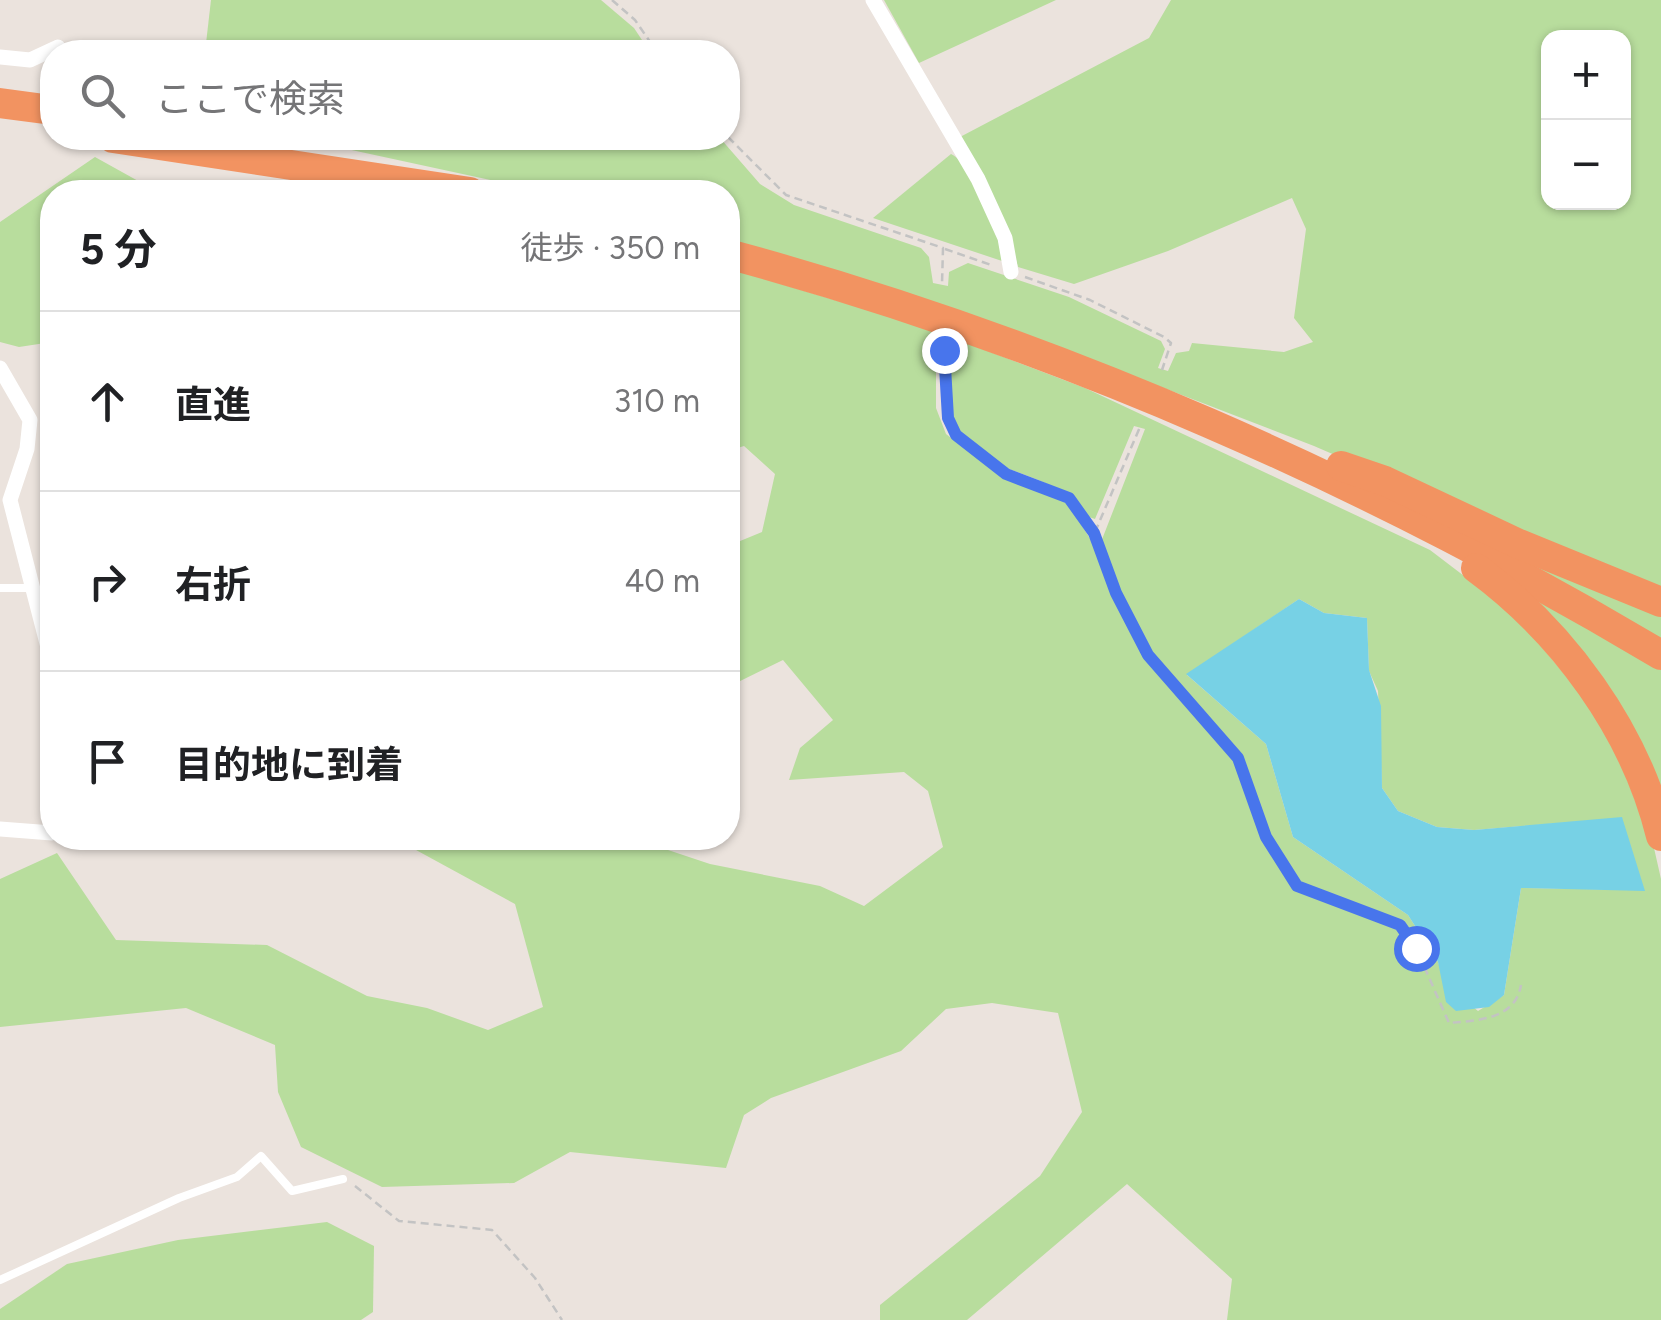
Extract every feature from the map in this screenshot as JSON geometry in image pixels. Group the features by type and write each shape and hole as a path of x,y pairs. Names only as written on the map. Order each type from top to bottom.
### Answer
{"highway":[{"path":"0,104 40,109"},
{"path":"0,124 40,129"},
{"path":"193,150 393,180"},
{"path":"291,150 421,180"},
{"path":"740,258 1000,338 1167,408 1366,496 1488,557 1661,656"},
{"path":"1167,408 1386,481 1519,544 1661,602"},
{"path":"1366,496 1446,545 1506,590 1562,648 1610,714 1640,771 1661,836"}],"street":[{"path":"874,0 978,179 1005,238 1011,272"},
{"path":"0,58 30,60 40,55"},
{"path":"0,368 30,420 27,449 10,500 40,618"},
{"path":"0,828 40,832"}],"lane":[{"path":"0,588 32,588"},
{"path":"0,1280 178,1198 237,1177 261,1156 292,1191 344,1179"}],"path":[{"path":"612,0 635,20 649,40"},
{"path":"740,150 786,196 1090,300 1164,337 1171,343 1162,370"},
{"path":"942,284 944,248"},
{"path":"944,350 948,418 956,435 1006,474 1069,498 1094,533 1116,593 1148,655 1238,758 1266,837 1297,886 1400,925 1416,948 1449,1023 1497,1017 1519,998 1521,985"},
{"path":"1094,533 1140,427"},
{"path":"344,1179 399,1221 492,1230 535,1278 562,1320"}],"green space":[{"path":"211,0 601,0 634,28 642,40 206,40"},
{"path":"884,0 1056,0 919,63"},
{"path":"1171,0 1661,0 1661,596 1314,446 1148,382 740,245 740,180 490,180 352,150 730,150 760,184 794,205 921,248 929,257 933,283 948,286 949,272 968,263 1069,297 1161,341 1165,349 1158,368 1168,371 1176,353 1189,351 1192,343 1284,352 1313,342 1294,318 1306,229 1292,198 1168,251 1074,284 1018,267 1009,233 960,137 1149,38"},
{"path":"951,154 978,186 992,218 1002,261 873,218"},
{"path":"95,157 136,180 61,180"},
{"path":"40,195 40,344 19,347 0,342 0,222"},
{"path":"740,272 922,326 1085,388 1430,550 1514,614 1604,721 1654,848 1661,879 1661,1320 1227,1320 1232,1279 1127,1184 967,1320 880,1320 880,1305 1040,1176 1082,1112 1058,1013 992,1003 946,1009 901,1051 771,1098 744,1115 726,1168 570,1152 514,1183 382,1187 301,1147 278,1092 275,1045 186,1008 0,1027 0,879 57,853 116,940 267,945 367,996 427,1008 488,1030 543,1007 515,904 416,850 668,850 710,864 820,886 864,906 943,847 928,791 904,772 789,780 800,748 833,720 783,660 740,681 740,541 762,532 775,474 744,446 740,447","holes":["936,349 950,352 952,415 961,436 992,462 1053,487 1083,515 1095,519 1134,426 1145,429 1101,542 1112,574 1066,500 1001,476 946,434 936,408","1299,599 1324,613 1367,618 1369,671 1378,691 1382,788 1398,811 1437,827 1474,830 1621,818 1644,890 1521,888 1504,995 1478,1011 1446,985 1438,962 1408,915 1293,837 1266,744 1187,675"]},
{"path":"1521,554 1661,616 1661,642 1539,572"},
{"path":"1508,582 1661,670 1661,807"},
{"path":"327,1222 374,1246 373,1312 361,1320 0,1320 0,1309 67,1264 178,1240"}],"water":[{"path":"1299,599 1324,613 1367,618 1369,670 1381,706 1382,788 1398,811 1437,827 1474,830 1622,817 1645,891 1521,888 1504,995 1489,1007 1456,1011 1446,1002 1438,962 1408,915 1293,837 1266,744 1186,674"}],"route":[{"path":"944,350 948,418 956,435 1006,474 1069,498 1094,533 1116,593 1148,655 1238,758 1266,837 1297,886 1400,925 1416,948"}]}
